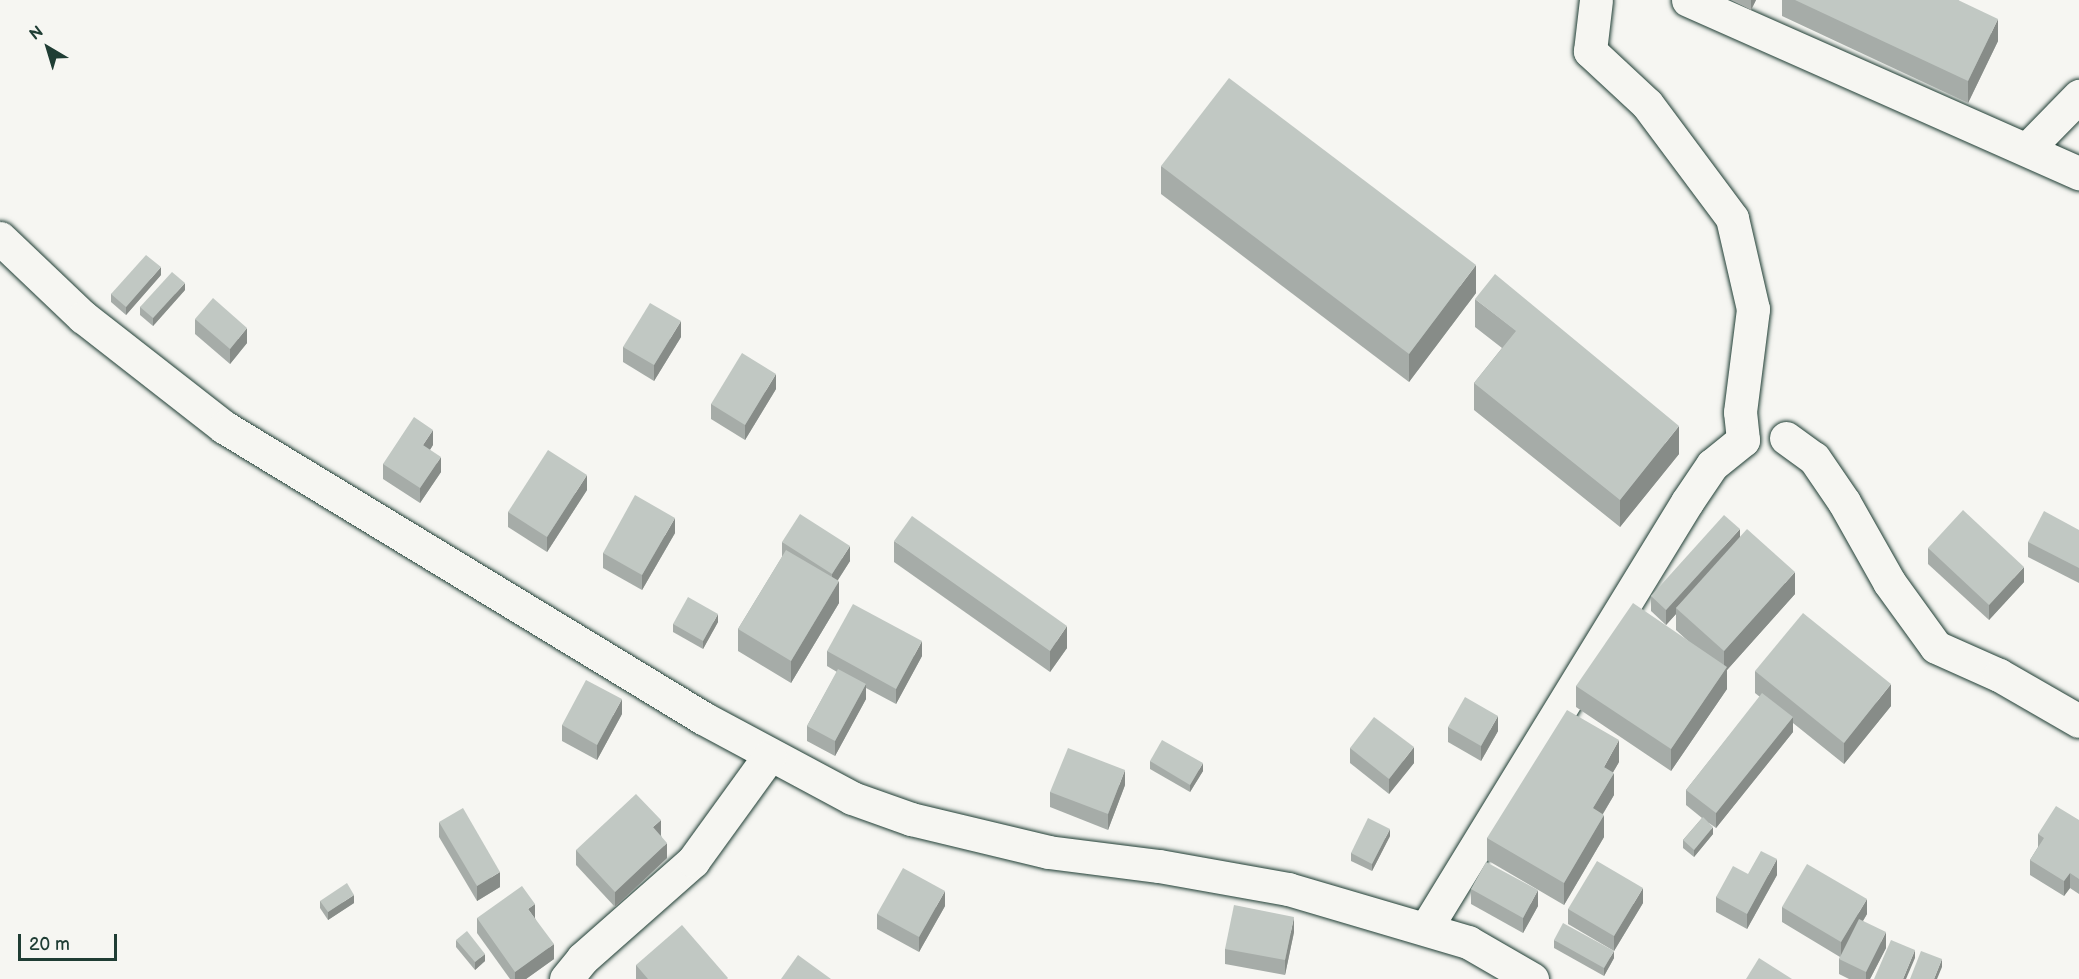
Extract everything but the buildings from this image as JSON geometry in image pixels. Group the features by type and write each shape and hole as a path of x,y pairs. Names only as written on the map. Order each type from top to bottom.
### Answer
{"street":[{"path":"1426,928 1687,502 1712,465 1743,440 1740,412 1753,309 1731,218 1647,104 1590,51 1596,0"},
{"path":"1688,0 2028,148 2079,173"},
{"path":"2028,148 2079,96"},
{"path":"0,238 83,317 224,427 769,756 852,798 979,837 1048,852 1158,866 1288,889 1468,942 1532,979"},
{"path":"1786,438 1820,467 1844,502 1889,582 1936,647 1999,675 2079,721"},
{"path":"579,972 693,861 769,756"}]}
